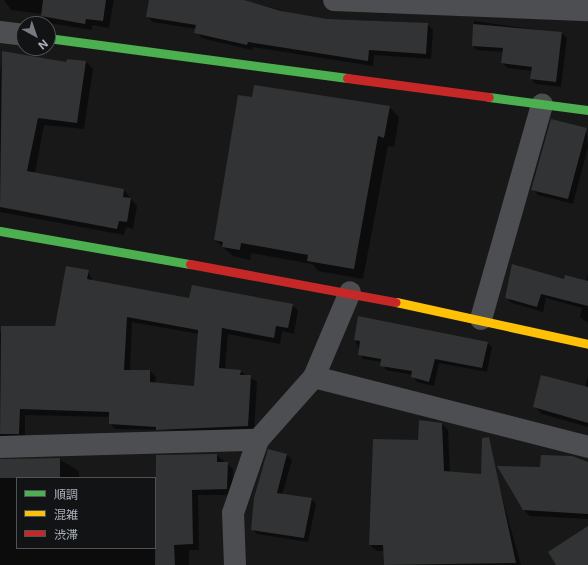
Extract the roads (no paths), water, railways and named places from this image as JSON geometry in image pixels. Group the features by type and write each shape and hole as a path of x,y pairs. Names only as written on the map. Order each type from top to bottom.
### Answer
{"street":[{"path":"334,0 588,10"},
{"path":"0,32 16,34"},
{"path":"56,39 588,110"},
{"path":"482,319 542,105"},
{"path":"0,231 350,292 482,319 588,344"},
{"path":"235,565 233,513 258,440 314,377 350,292"},
{"path":"314,377 588,447"},
{"path":"0,447 258,440"}]}
